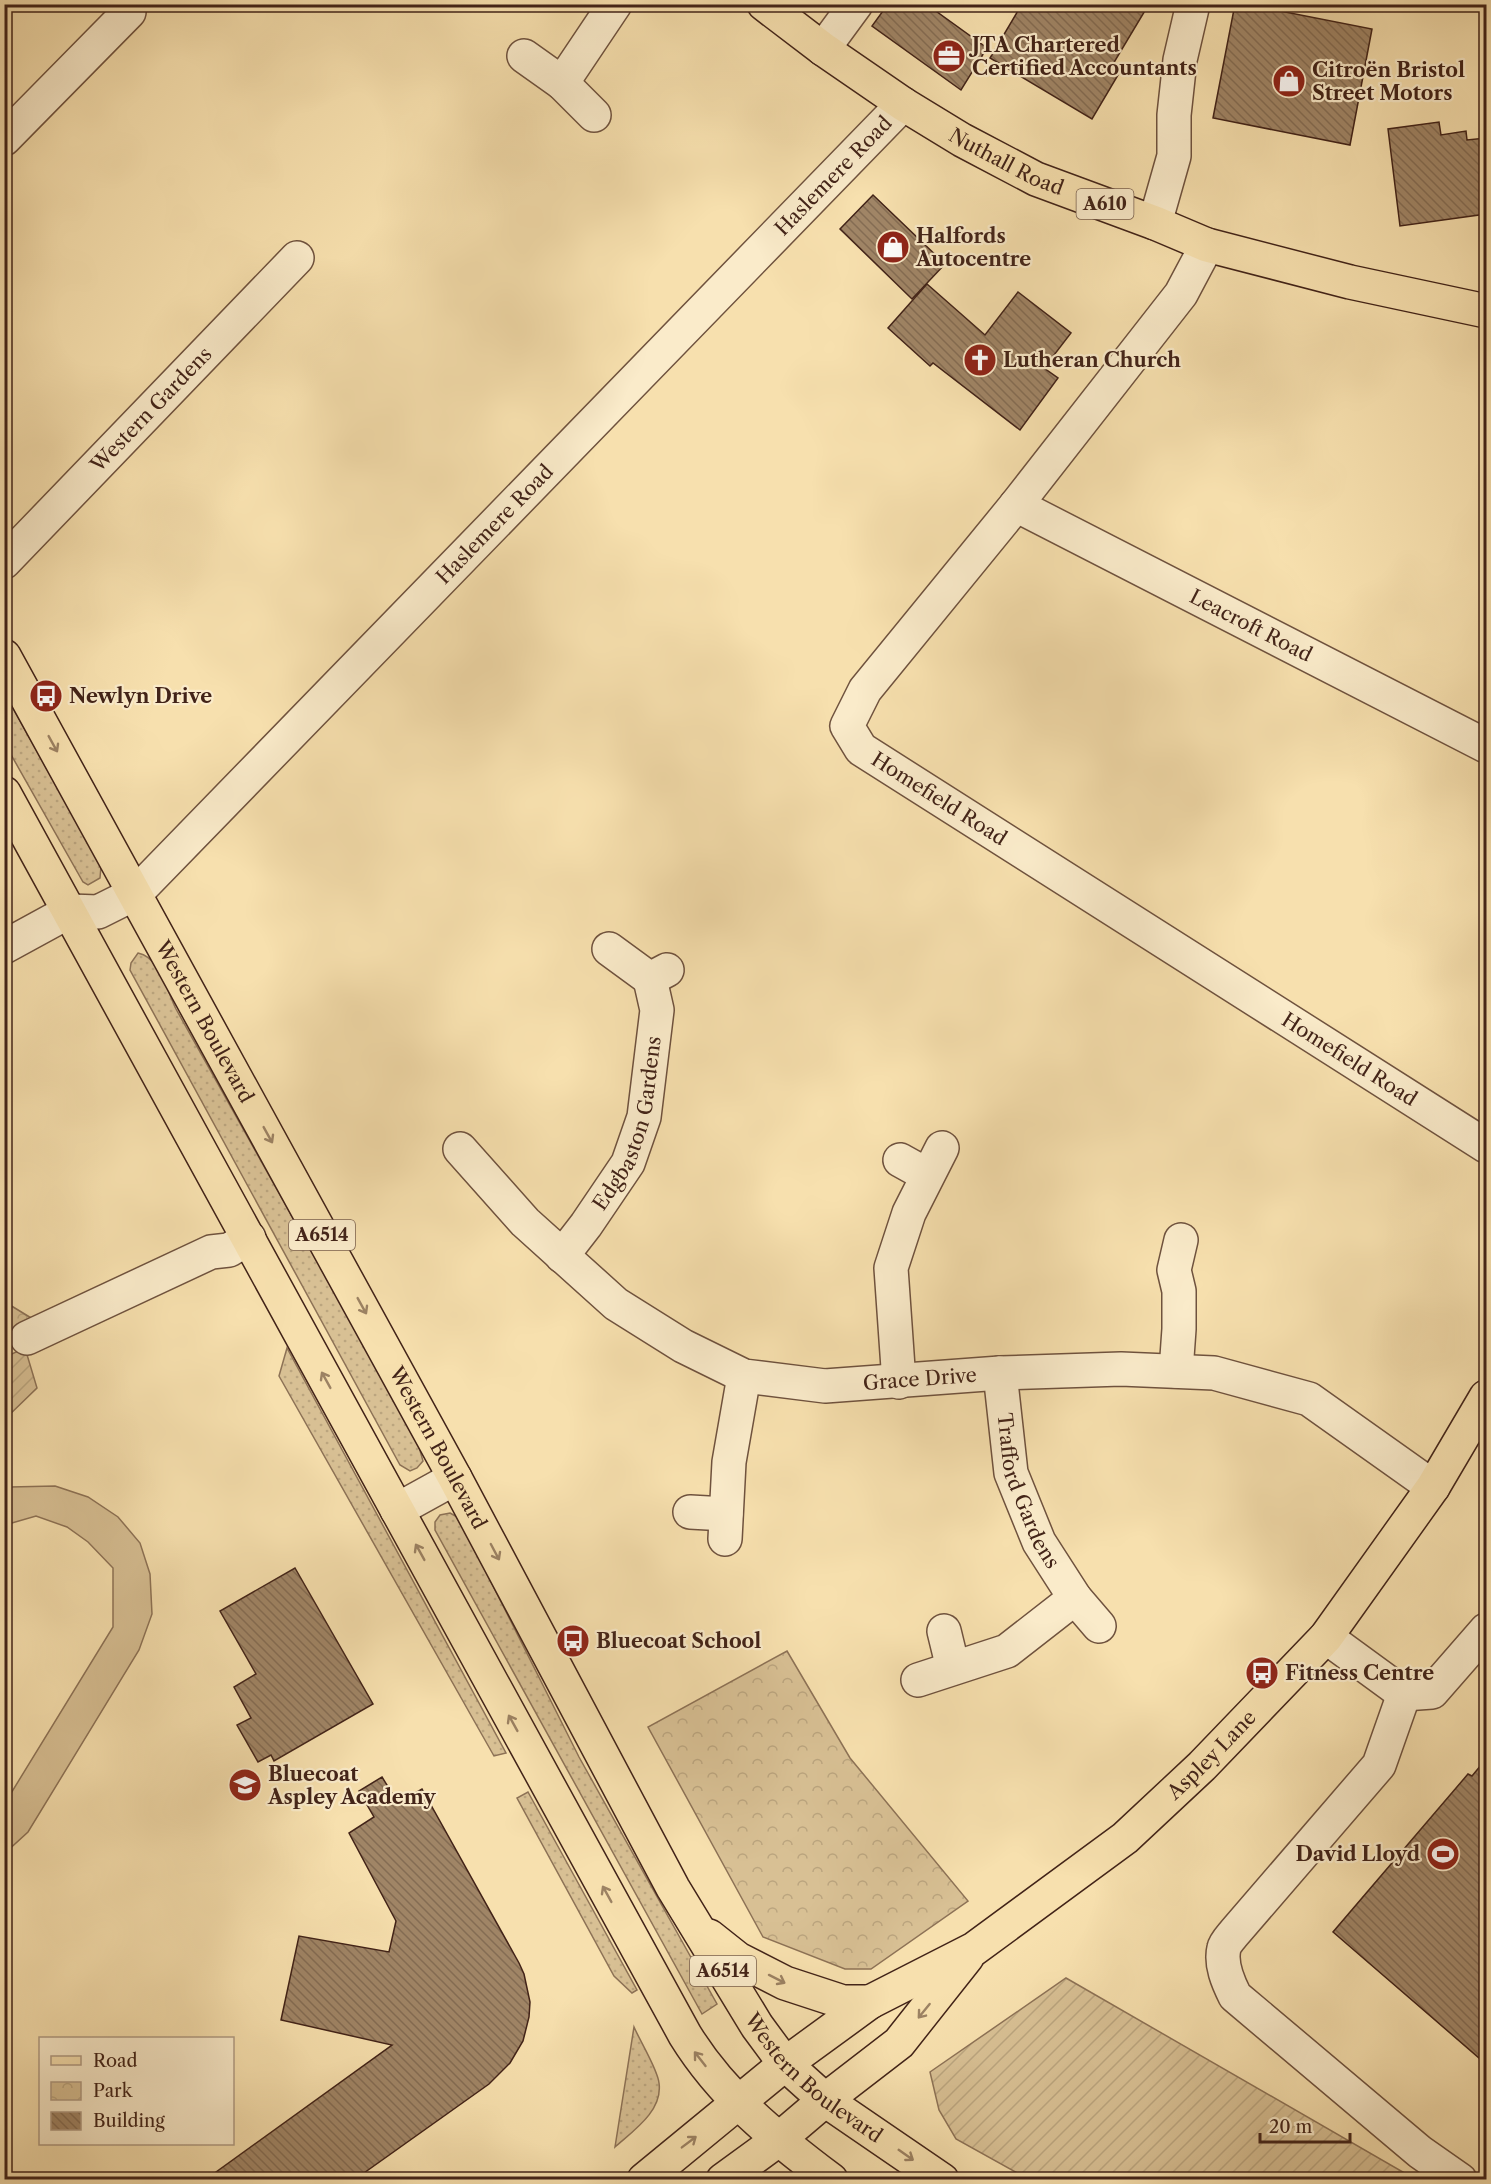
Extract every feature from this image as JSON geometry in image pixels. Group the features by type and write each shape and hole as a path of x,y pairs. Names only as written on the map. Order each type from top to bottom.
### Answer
{"main road":[{"name":"Nuthall Road","path":"764,4 823,50 903,104 962,141 1036,179 1155,223 1207,245 1350,282 1486,311"},
{"name":"Western Boulevard","path":"4,656 455,1478 694,1923 757,2026 784,2064 825,2100 942,2180"},
{"name":"A6514","path":"4,793 685,2035 698,2056 738,2104 778,2140 831,2180"},
{"name":"Aspley Lane","path":"644,2180 670,2156 738,2104 784,2064 870,2002 974,1949 1125,1838 1202,1766 1326,1637 1433,1487 1486,1397"},
{"path":"694,1923 738,1959 785,1983 843,2002 870,2002"},
{"name":"Aspley Lane","path":"723,2180 778,2140 825,2100 899,2043 974,1949"}],"street":[{"path":"562,83 615,4"},
{"path":"823,50 856,4"},
{"path":"1155,223 1173,156 1174,115 1180,60 1193,4"},
{"path":"4,139 129,12"},
{"path":"524,56 562,83 594,116"},
{"name":"Haslemere Road","path":"70,911 98,912 136,893 903,104"},
{"name":"Homefield Road","path":"1207,245 1181,294 1016,505 865,690 848,726 861,749 1486,1146"},
{"name":"Western Gardens","path":"4,562 297,258"},
{"name":"Leacroft Road","path":"1016,505 1486,746"},
{"path":"4,947 70,911"},
{"name":"Edgbaston Gardens","path":"562,1256 586,1226 628,1162 644,1117 657,1010 658,974 609,949"},
{"name":"Grace Drive","path":"460,1149 525,1222 616,1304 682,1346 744,1376 825,1386 1000,1373 1121,1369 1214,1373 1309,1399 1433,1487"},
{"path":"899,1382 891,1268 923,1161"},
{"path":"27,1338 211,1252 229,1250 249,1238"},
{"path":"1176,1371 1179,1291 1174,1270 1181,1240"},
{"name":"Trafford Gardens","path":"1000,1373 1011,1473 1039,1542 1076,1598 1099,1626"},
{"path":"690,1512 726,1527 729,1462 744,1376"},
{"path":"397,1510 455,1478"},
{"path":"918,1680 1007,1651 1076,1598"},
{"path":"1326,1637 1404,1694 1432,1692 1486,1630"},
{"path":"944,1631 953,1668"},
{"path":"1404,1694 1379,1765 1235,1932 1224,1947 1223,1965 1228,1983 1235,1996 1420,2152 1460,2180"}],"green space":[{"path":"4,692 101,866 100,878 88,885 83,882 5,744"},
{"path":"138,953 146,956 157,968 176,1009 417,1440 423,1461 417,1468 410,1471 400,1465 130,970 131,963"},
{"path":"5,1302 41,1324 5,1340"},
{"path":"25,1348 37,1388 5,1419 5,1357"},
{"path":"287,1348 506,1753 494,1756 279,1376"},
{"path":"55,1486 88,1497 118,1517 140,1543 150,1574 152,1614 139,1650 28,1832 5,1853 5,1803 113,1627 113,1568 88,1542 67,1527 36,1516 5,1525 5,1489"},
{"path":"450,1513 459,1518 579,1757 717,2004 702,2014 435,1530 435,1522 440,1515"},
{"path":"787,1651 850,1758 968,1901 871,1969 845,1969 763,1937 648,1727"},
{"path":"528,1792 637,1990 632,1993 614,1976 517,1798"},
{"path":"1066,1978 1415,2179 1028,2179 956,2139 939,2110 930,2072"},
{"path":"634,2027 656,2071 659,2093 652,2111 645,2120 615,2147"}],"building":[{"path":"888,4 926,4 987,48 961,90 872,26"},
{"path":"1022,4 1149,4 1113,64 1121,70 1092,119 990,58"},
{"path":"1235,4 1372,29 1350,145 1213,118"},
{"path":"1439,122 1441,135 1466,131 1467,140 1486,138 1486,214 1400,226 1388,129"},
{"name":"Halfords Autocentre","path":"873,195 945,264 912,299 840,229"},
{"path":"927,284 985,335 1018,292 1071,333 1044,368 1058,378 1020,430 933,363 930,366 888,328"},
{"path":"295,1568 373,1704 274,1761 271,1755 258,1762 237,1725 251,1718 234,1687 256,1674 220,1611"},
{"name":"David Lloyd","path":"1486,1759 1486,2064 1333,1932 1468,1774 1472,1776"},
{"path":"382,1777 398,1803 422,1789 519,1963 524,1974 530,2002 523,2041 510,2063 489,2084 354,2180 205,2180 392,2045 281,2020 299,1936 389,1952 396,1921 349,1833 374,1817 359,1791"}],"place":[{"name":"JTA Chartered Certified Accountants","path":"949,56"},
{"name":"Citroën Bristol Street Motors","path":"1289,81"},
{"name":"Halfords Autocentre","path":"893,247"},
{"name":"Lutheran Church","path":"980,360"},
{"name":"Newlyn Drive","path":"46,696"},
{"name":"Bluecoat School","path":"573,1641"},
{"name":"Fitness Centre","path":"1262,1673"},
{"name":"Bluecoat Aspley Academy","path":"245,1785"},
{"name":"David Lloyd","path":"1443,1854"}]}
